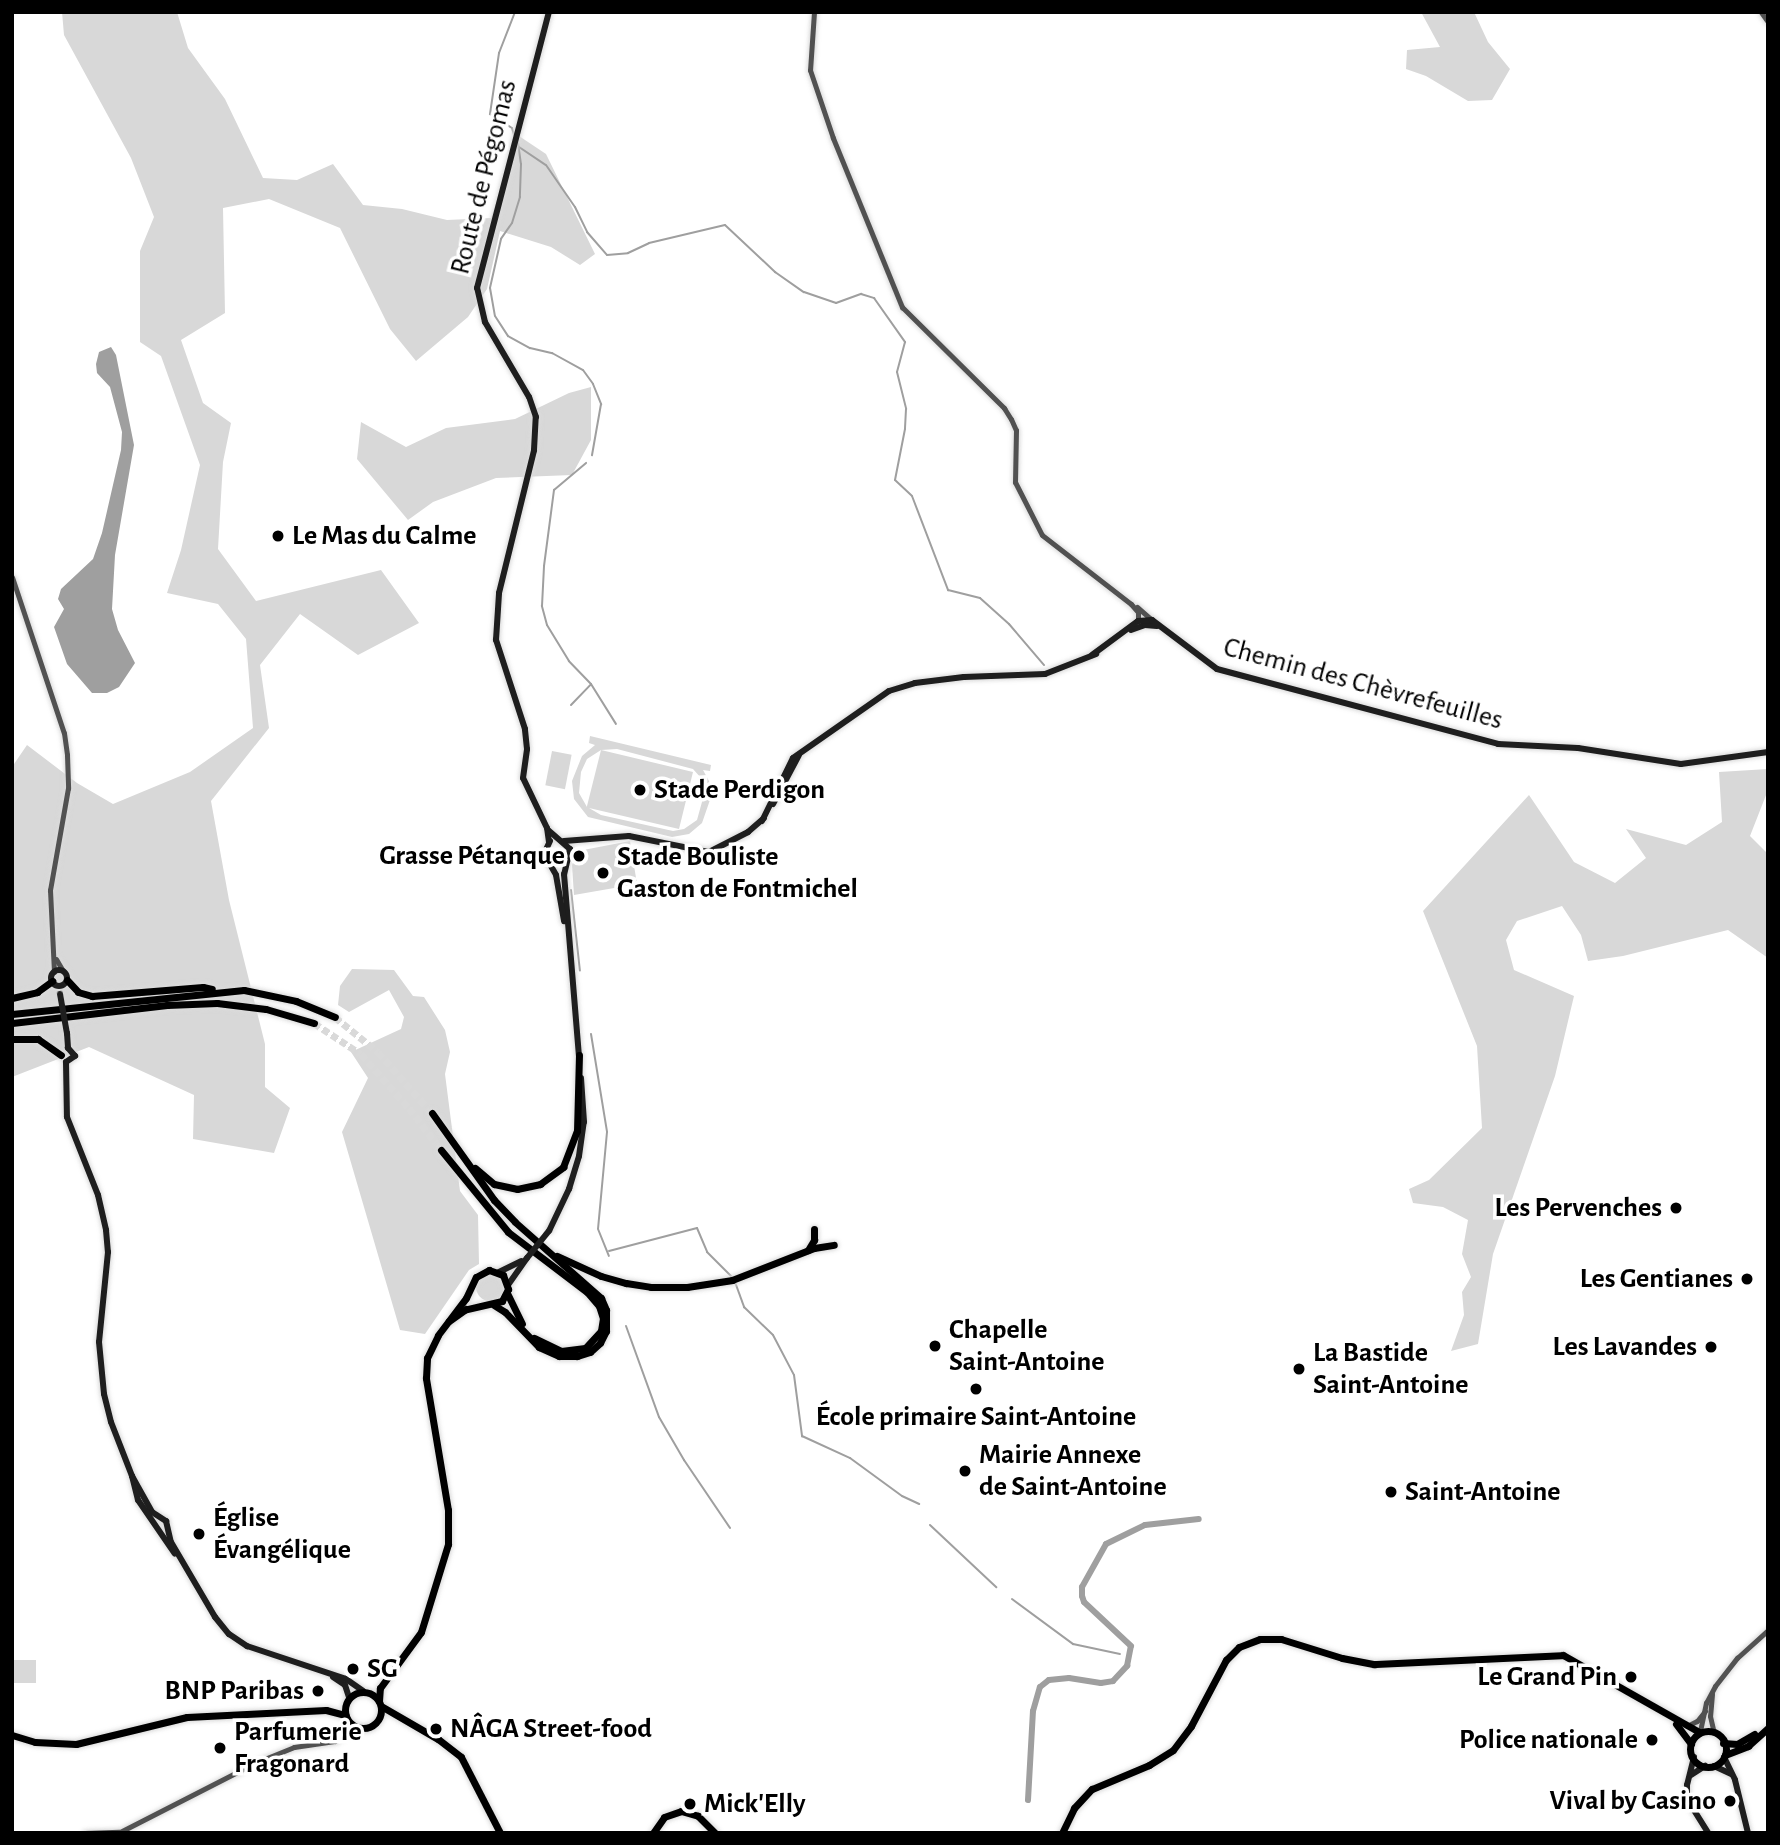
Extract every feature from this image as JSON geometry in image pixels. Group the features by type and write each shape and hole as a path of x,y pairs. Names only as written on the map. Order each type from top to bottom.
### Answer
{"main road":[{"name":"Route de Pégomas","path":"549,12 477,288 485,322 529,397 536,417 535,446 499,593 496,632 499,653 526,729 527,749 523,778 547,828 549,842"},
{"path":"1092,655 1138,621 1150,621"},
{"path":"568,936 552,865 544,854 549,842 629,836 709,852 731,842 762,821 786,768 799,755 875,698 901,686 980,676 1045,674 1092,655 1130,630 1150,621"},
{"name":"Chemin des Chèvrefeuilles","path":"1150,621 1162,627 1217,669 1475,738 1523,747 1578,748 1681,764 1768,752"},
{"name":"Route de Pégomas","path":"547,828 561,840"},
{"path":"561,840 570,849"},
{"path":"494,1305 549,1231 569,1189 582,1140 584,1107 568,936 566,863 570,849 577,841"},
{"path":"552,865 566,863"},
{"path":"60,985 63,971 54,972 60,985 67,1032 68,1048 61,1055"},
{"path":"12,998 60,985 92,996 204,987 220,991"},
{"path":"12,1014 220,991 271,994 335,1017"},
{"path":"12,1023 167,1005 217,1003 266,1009 314,1023"},
{"path":"12,1039 38,1039 61,1055 66,1062 67,1117 97,1195 106,1230 108,1252 99,1342 104,1394 111,1422 132,1476 146,1503 215,1617 229,1634 247,1646 346,1679 367,1692 396,1717 438,1739 461,1756 500,1833"},
{"path":"66,1062 75,1056 74,1051 68,1048"},
{"path":"447,1134 473,1166 494,1184 517,1189 547,1181 563,1167 575,1139 579,1055"},
{"path":"432,1113 494,1200 547,1251 596,1292 604,1303 608,1324 600,1343 577,1356 554,1354 533,1343 510,1317 494,1305 483,1304 466,1309 449,1321"},
{"path":"441,1150 508,1232 592,1296 601,1311 601,1331 585,1348 572,1352 554,1349 540,1342 522,1325 499,1272"},
{"path":"807,1250 814,1240 814,1229"},
{"path":"547,1251 601,1276 651,1287 688,1287 736,1279 807,1250 834,1245"},
{"path":"379,1719 380,1688 421,1632 448,1544 448,1510 425,1365 429,1352 480,1273 489,1269 499,1272 527,1258"},
{"path":"472,1286 475,1297 483,1304"},
{"path":"1062,1833 1074,1808 1092,1789 1149,1765 1173,1750 1191,1726 1226,1660 1239,1647 1260,1639 1281,1639 1342,1658 1374,1664 1563,1655 1686,1727 1700,1732 1714,1732 1723,1742 1748,1833"},
{"path":"319,1670 342,1683 347,1700 347,1719"},
{"path":"12,1735 35,1742 76,1744 169,1720 334,1710 347,1700 380,1688"},
{"path":"334,1710 357,1727 368,1727 379,1719 396,1717"},
{"path":"1671,1719 1691,1744 1694,1758 1687,1798 1708,1833"},
{"path":"1723,1742 1741,1743 1768,1726"},
{"path":"1714,1766 1725,1756 1748,1746 1768,1726"},
{"path":"1691,1744 1700,1732"},
{"path":"1694,1758 1705,1766 1714,1766 1733,1776"},
{"path":"1690,1777 1705,1766"},
{"path":"653,1833 658,1822 674,1813 686,1812 702,1818 715,1833"},
{"path":"702,1818 709,1833"}],"street":[{"path":"814,12 810,70 833,138 902,307 1004,408 1011,419 1016,430 1015,482 1042,535 1150,621"},
{"path":"1761,12 1768,22"},
{"path":"12,577 67,749 68,788 50,890 54,972"},
{"path":"1131,604 1150,621"},
{"path":"1138,621 1139,612"},
{"path":"55,956 63,971"},
{"path":"1714,1732 1705,1718 1705,1711 1715,1686 1737,1658 1768,1630"},
{"path":"1700,1732 1715,1686"},
{"path":"1686,1727 1705,1718"},
{"path":"347,1719 348,1732"},
{"path":"86,1833 118,1832 276,1753 294,1747 335,1741 357,1727"}],"shaded area":[{"path":"62,12 177,12 188,48 225,99 263,178 297,180 333,164 363,205 402,209 447,220 491,218 519,136 546,154 595,254 580,265 551,247 500,231 487,289 468,317 416,361 390,329 340,228 269,199 223,208 225,313 181,340 203,403 231,423 223,462 218,549 256,601 381,570 419,623 358,655 300,614 260,665 269,728 211,801 229,900 265,1044 265,1087 290,1108 274,1153 193,1139 194,1095 89,1047 12,1077 12,767 27,745 77,783 113,804 190,772 253,728 246,639 218,604 167,593 181,550 200,465 161,356 140,342 140,251 154,217 131,158 64,35"},
{"path":"1421,12 1474,12 1488,42 1510,69 1492,100 1468,101 1426,76 1406,69 1407,50 1440,47"},
{"path":"111,347 116,355 134,445 115,555 112,609 118,630 135,663 119,687 107,693 92,693 67,664 54,627 64,609 58,599 61,589 93,559 102,533 121,450 122,432 110,387 97,373 96,364 99,352"},
{"path":"591,387 591,440 572,475 496,478 433,502 408,520 357,459 361,422 406,447 446,428 515,419 569,393"},
{"name":"Stade Perdigon","path":"590,736 711,765 710,771 703,770 709,781 711,797 702,823 689,834 672,837 588,817 574,799 572,781 582,756 595,745 589,743","holes":["617,749 693,769 701,778 705,791 697,820 684,829 673,831 601,815 589,808 679,829 693,772 601,750","601,750 587,807 579,793 581,772 587,759"]},
{"path":"552,751 572,755 565,789 545,785"},
{"path":"1768,769 1768,790 1750,836 1768,854 1768,958 1728,930 1623,956 1588,961 1581,935 1562,906 1517,921 1506,940 1514,970 1574,996 1555,1076 1493,1254 1478,1344 1451,1351 1464,1315 1462,1292 1471,1277 1462,1254 1468,1220 1443,1207 1413,1203 1409,1189 1429,1180 1482,1128 1477,1046 1423,911 1529,795 1574,862 1615,883 1646,858 1626,829 1686,845 1722,822 1719,772"},
{"name":"Stade Bouliste Gaston de Fontmichel","path":"630,841 637,884 574,895 572,865 578,851"},
{"path":"352,969 394,970 413,996 424,997 445,1030 450,1052 445,1074 460,1191 478,1215 479,1264 469,1270 425,1334 400,1330 342,1132 368,1078 351,1052 401,1029 404,1017 389,990 349,1012 338,1005 340,986"},
{"path":"490,1273 500,1277 504,1287 500,1297 490,1301 480,1297 476,1287 480,1277"},
{"path":"12,1660 36,1660 36,1683 12,1683"}],"waterway":[{"path":"514,135 512,128 490,114 499,53 515,12"},
{"path":"518,143 521,164 520,197 512,223 501,239 490,288 495,316 508,336 530,348 552,353 583,370 593,384 601,404 592,455"},
{"path":"519,147 546,165 575,207 587,232 607,255 628,253 649,243 725,225 775,272 804,292 836,303 861,294 874,298 905,342 897,372 906,409 905,429 895,480 912,496 948,590 980,598 1009,624 1044,665"},
{"path":"571,705 591,684 569,661 547,625 542,606 544,566 554,490 586,463"},
{"path":"591,684 616,724"},
{"path":"571,890 580,971"},
{"path":"591,1034 607,1132 598,1229 609,1256"},
{"path":"609,1251 697,1228 707,1252 732,1277"},
{"path":"735,1282 744,1307 773,1335 794,1375 802,1436 850,1458 902,1496 919,1504"},
{"path":"626,1326 659,1417 684,1460 730,1528"},
{"path":"1028,1800 1033,1711 1040,1687 1049,1680 1069,1678 1101,1683 1113,1681 1127,1666 1131,1646 1084,1602 1082,1596 1082,1587 1106,1544 1145,1525 1199,1519"},
{"path":"930,1525 996,1587"},
{"path":"1012,1599 1073,1644 1120,1654"}],"tunnel":[{"path":"335,1017 378,1052 432,1113"},
{"path":"314,1023 361,1054 409,1108 441,1150"}],"place":[{"name":"Le Mas du Calme","path":"278,536"},
{"name":"Stade Perdigon","path":"640,790"},
{"name":"Grasse Pétanque","path":"579,856"},
{"name":"Stade Bouliste Gaston de Fontmichel","path":"603,873"},
{"name":"Les Pervenches","path":"1676,1208"},
{"name":"Les Gentianes","path":"1747,1279"},
{"name":"Chapelle Saint-Antoine","path":"935,1346"},
{"name":"Les Lavandes","path":"1711,1347"},
{"name":"La Bastide Saint-Antoine","path":"1299,1369"},
{"name":"École primaire Saint-Antoine","path":"976,1389"},
{"name":"Mairie Annexe de Saint-Antoine","path":"965,1471"},
{"name":"Saint-Antoine","path":"1391,1492"},
{"name":"Église Évangélique","path":"199,1534"},
{"name":"SG","path":"353,1669"},
{"name":"Le Grand Pin","path":"1631,1677"},
{"name":"BNP Paribas","path":"318,1691"},
{"name":"NÂGA Street-food","path":"436,1729"},
{"name":"Police nationale","path":"1652,1740"},
{"name":"Parfumerie Fragonard","path":"220,1748"},
{"name":"Vival by Casino","path":"1730,1801"},
{"name":"Mick'Elly","path":"690,1804"}]}
